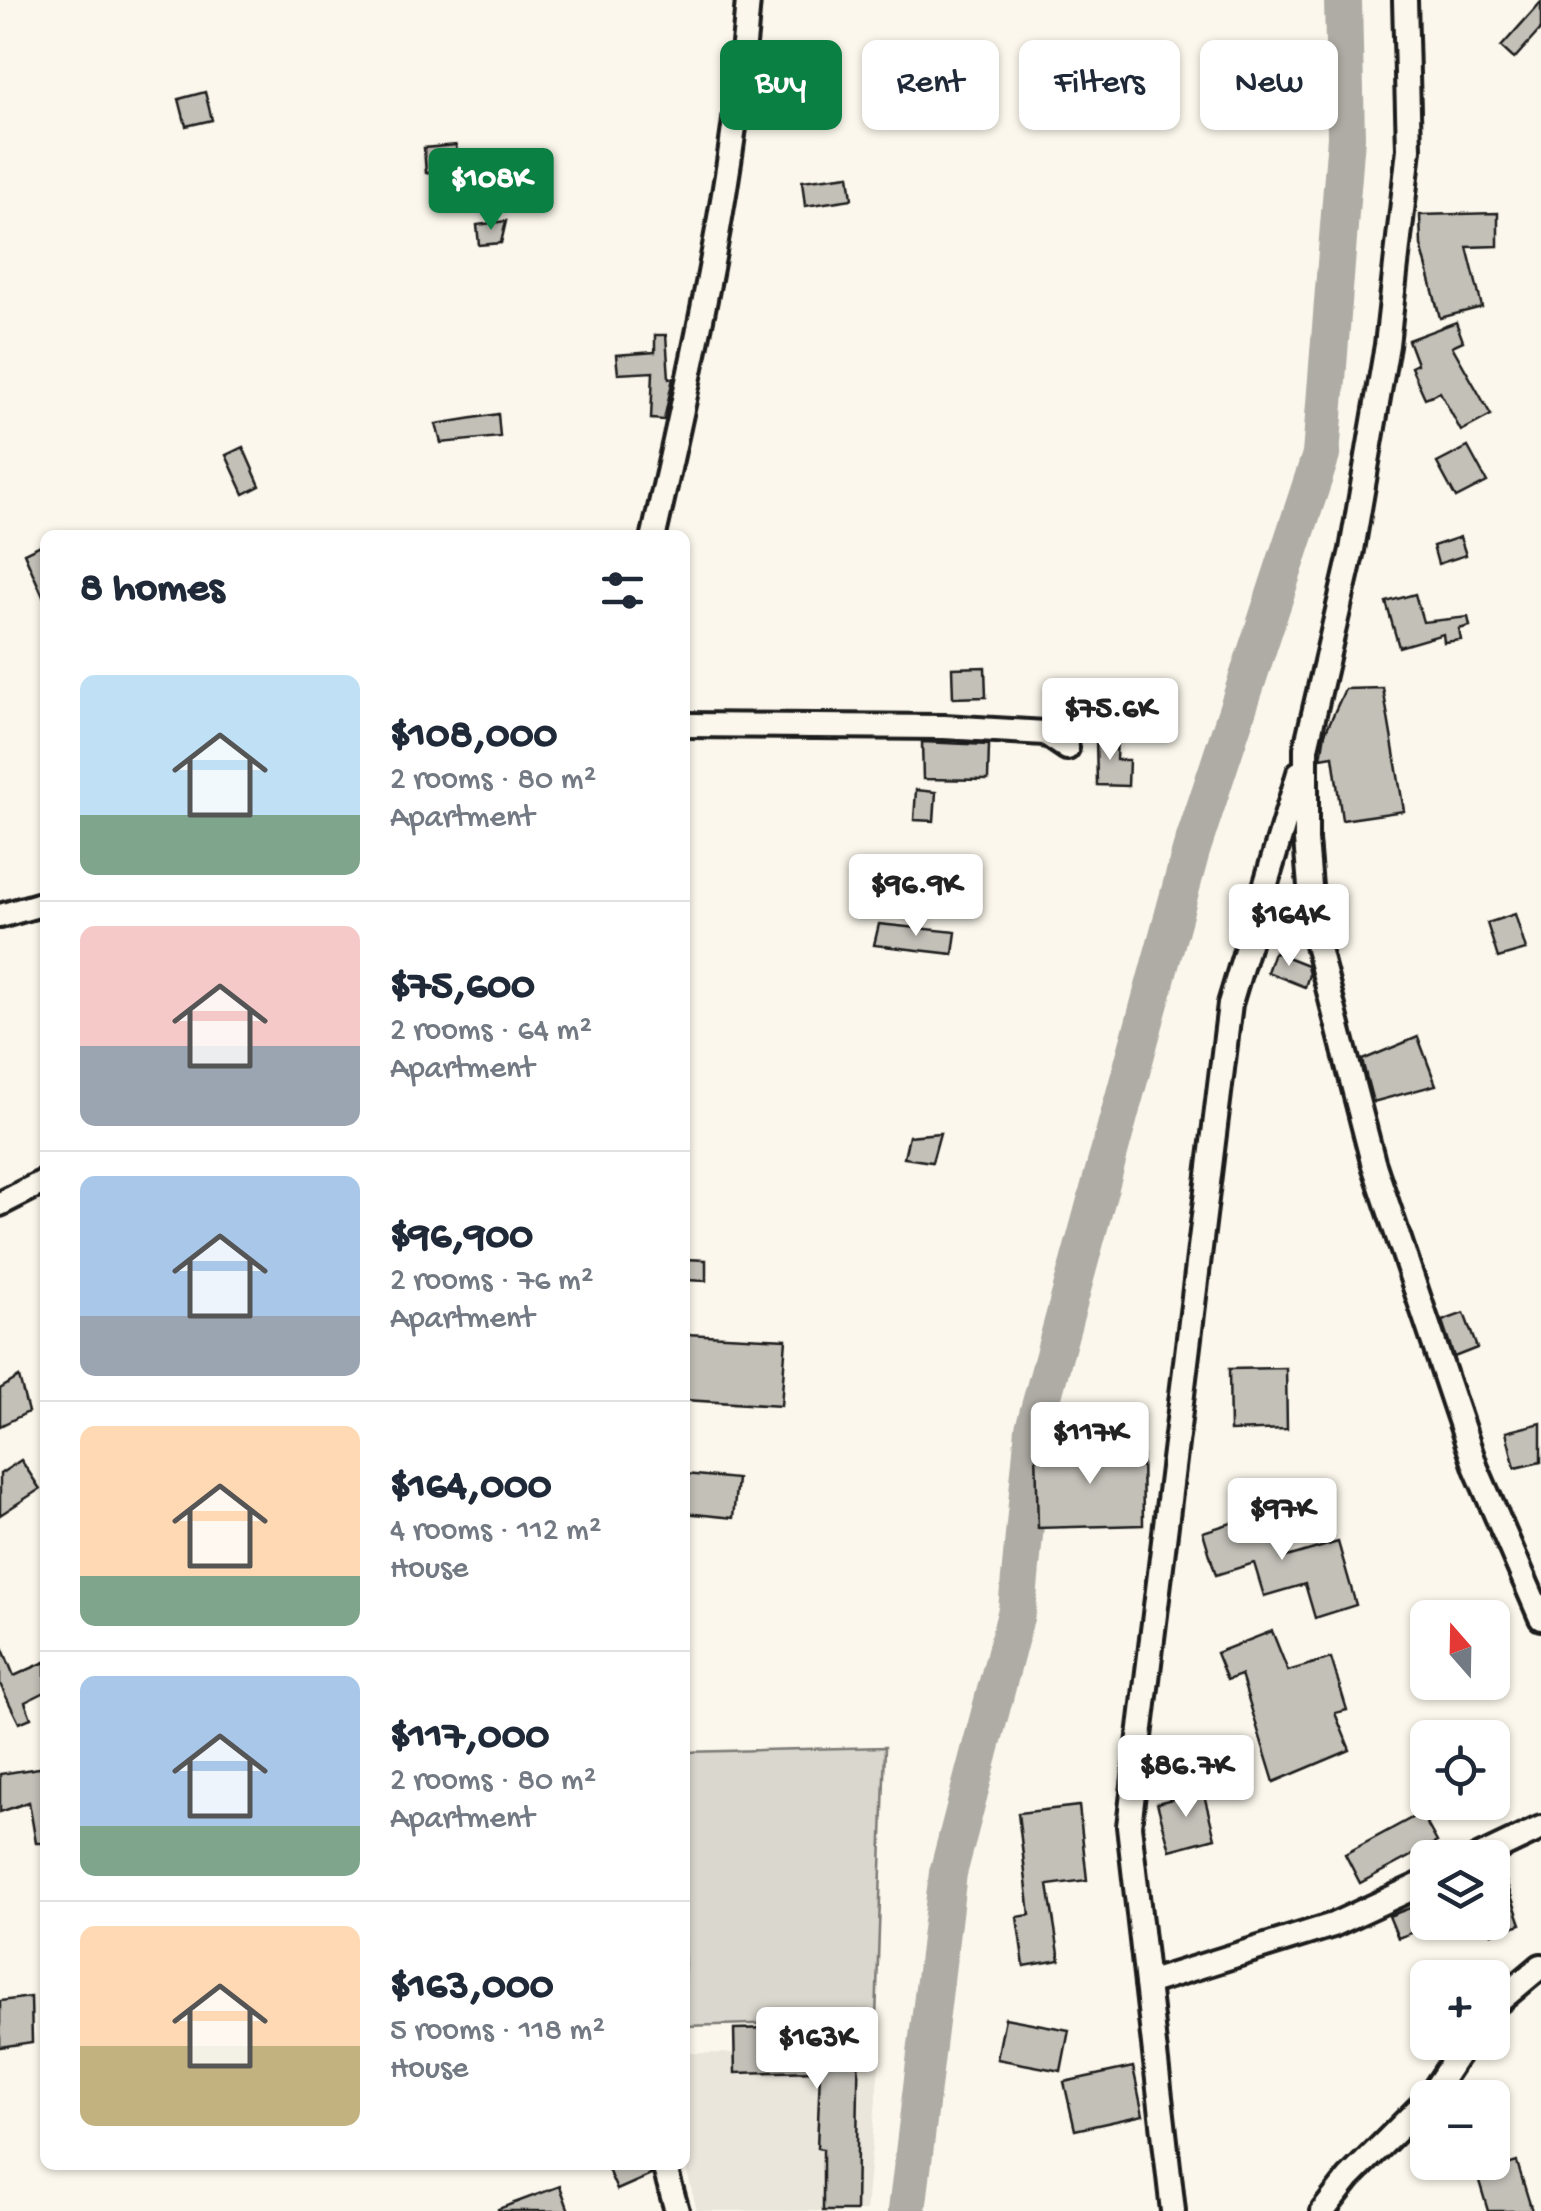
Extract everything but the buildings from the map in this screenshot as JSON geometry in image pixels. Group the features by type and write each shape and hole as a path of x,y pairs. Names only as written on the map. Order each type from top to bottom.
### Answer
{"street":[{"path":"655,530 685,405 740,97 748,0"},
{"path":"1173,2211 1128,1826 1230,1004 1306,748 1352,550 1387,345 1408,149 1405,0"},
{"path":"690,725 944,727 1045,732 1067,748"},
{"path":"1306,748 1306,840 1314,933 1373,1162 1476,1468 1541,1618"},
{"path":"0,916 40,904"},
{"path":"0,1204 40,1184"},
{"path":"1510,1843 1541,1828"},
{"path":"1147,1982 1333,1924 1410,1889"},
{"path":"1510,1992 1541,1966"},
{"path":"1323,2211 1349,2178 1410,2116"},
{"path":"665,2170 677,2211"}],"shaded area":[{"path":"885,1747 876,2020 690,2026 690,1752"},
{"path":"690,2053 880,2054 866,2211 697,2211 687,2170 690,2170"}],"waterway":[{"path":"907,2211 948,1873 1017,1610 1034,1429 1191,851 1321,455 1346,137 1343,0"}]}
